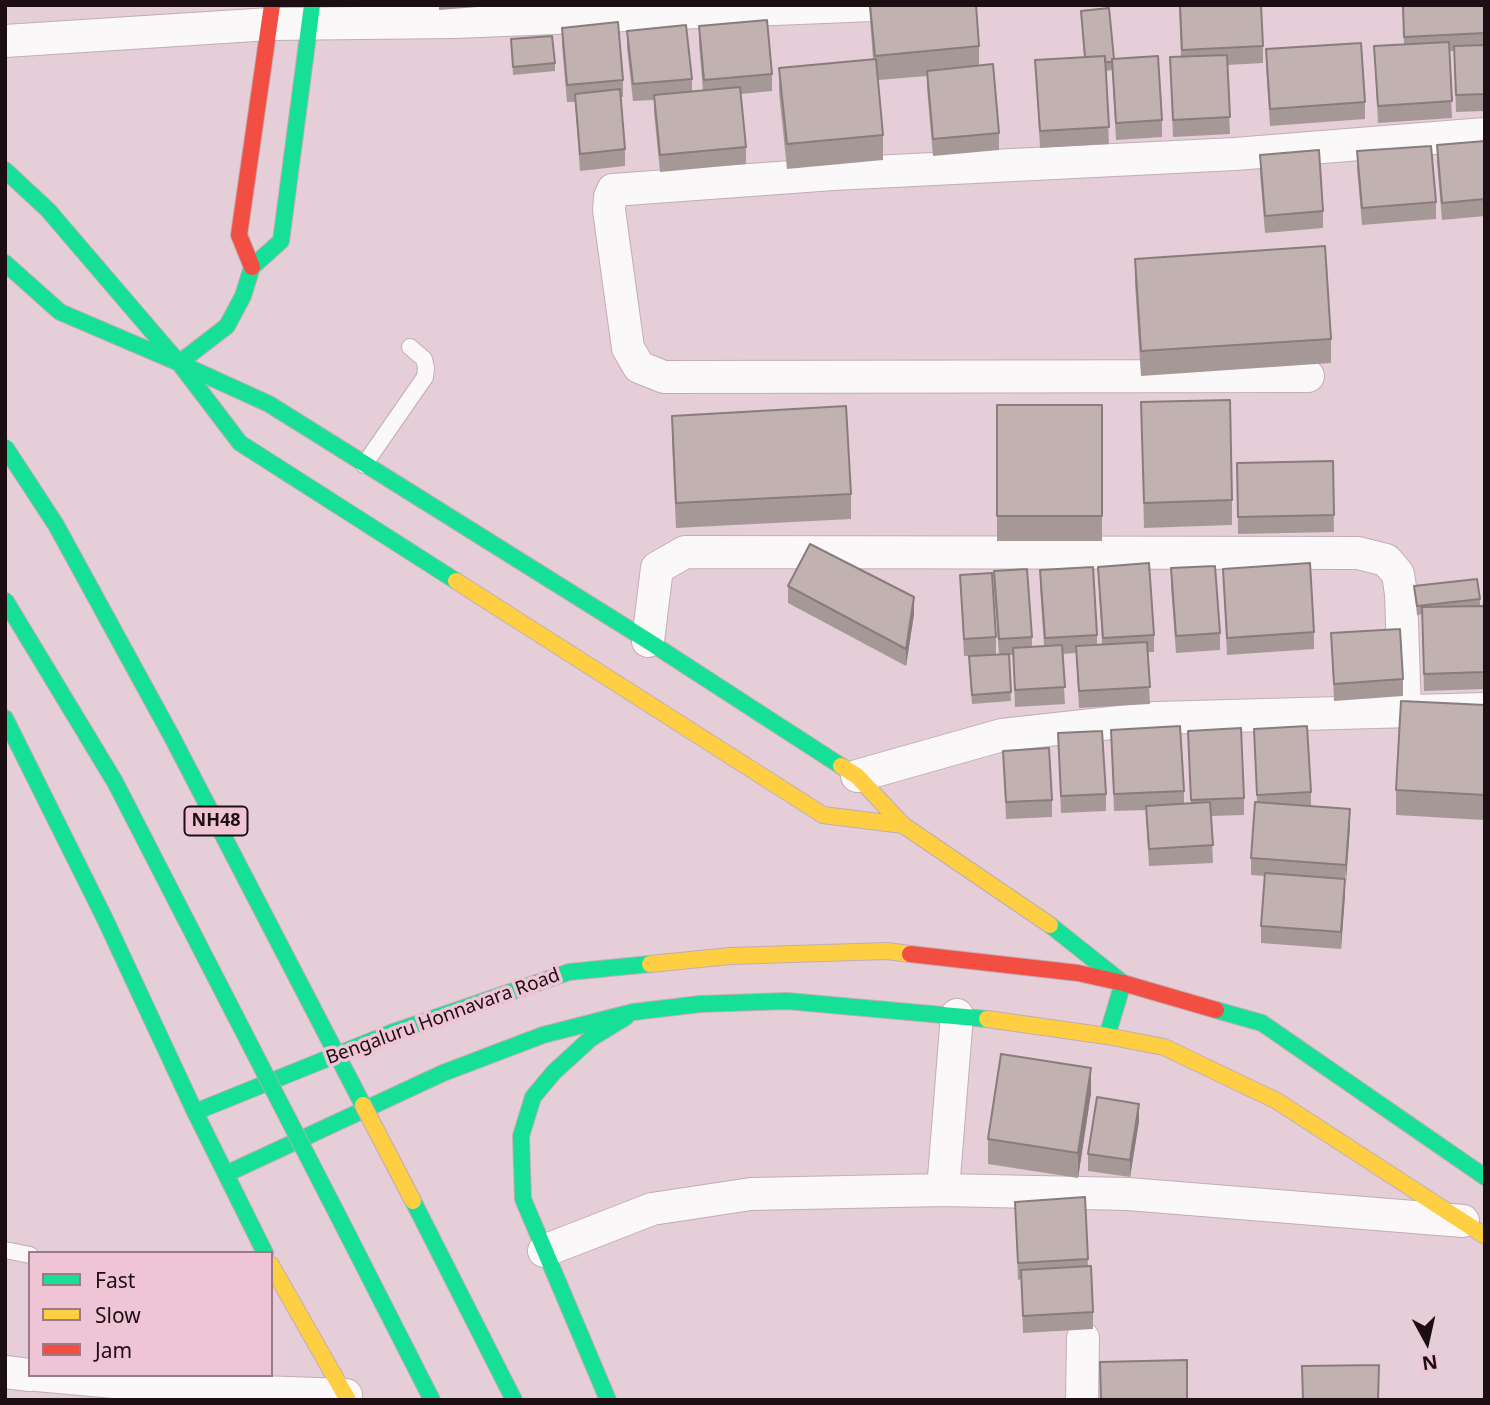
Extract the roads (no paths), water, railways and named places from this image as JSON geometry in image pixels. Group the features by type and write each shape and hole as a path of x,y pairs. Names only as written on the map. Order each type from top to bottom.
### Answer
{"main road":[{"path":"179,363 227,326 243,296 252,267 281,241 311,14"},
{"path":"252,267 239,235 271,15"},
{"path":"5,170 48,210 179,363 240,443 823,815 903,825"},
{"path":"5,264 60,312 269,404 648,641 857,776 903,825 1045,920 1123,983 1107,1036"},
{"name":"NH48","path":"5,447 56,525 172,737 514,1400"},
{"path":"5,600 115,782 432,1400"},
{"path":"5,718 264,1251"},
{"name":"Bengaluru Honnavara Road","path":"195,1112 393,1032 569,972 730,956 887,951 1078,973 1123,983 1262,1023 1485,1177"},
{"path":"226,1174 443,1073 543,1035 634,1012 700,1004 787,1001 957,1015 1107,1036 1164,1047 1277,1101 1474,1229"},
{"path":"608,1400 523,1199 521,1136 533,1097 554,1072 590,1039 634,1012"},
{"path":"273,1268 347,1397"}],"street":[{"path":"5,41 271,15 311,14 456,22 873,5"},
{"path":"1308,376 664,377 639,367 628,348 608,210 610,197 612,190 833,174 1222,155 1485,134"},
{"path":"648,641 657,568 685,552 1358,553 1386,561 1398,573 1405,711"},
{"path":"857,776 1002,735 1156,718 1485,709"},
{"path":"943,1190 957,1015"},
{"path":"544,1251 652,1209 751,1194 943,1190 1128,1194 1474,1229"},
{"path":"1082,1400 1083,1338"},
{"path":"5,1372 28,1375"},
{"path":"59,1377 201,1390 347,1397"}],"lane":[{"path":"364,465 425,377 424,359 410,347"},
{"path":"5,1250 28,1255"}]}
